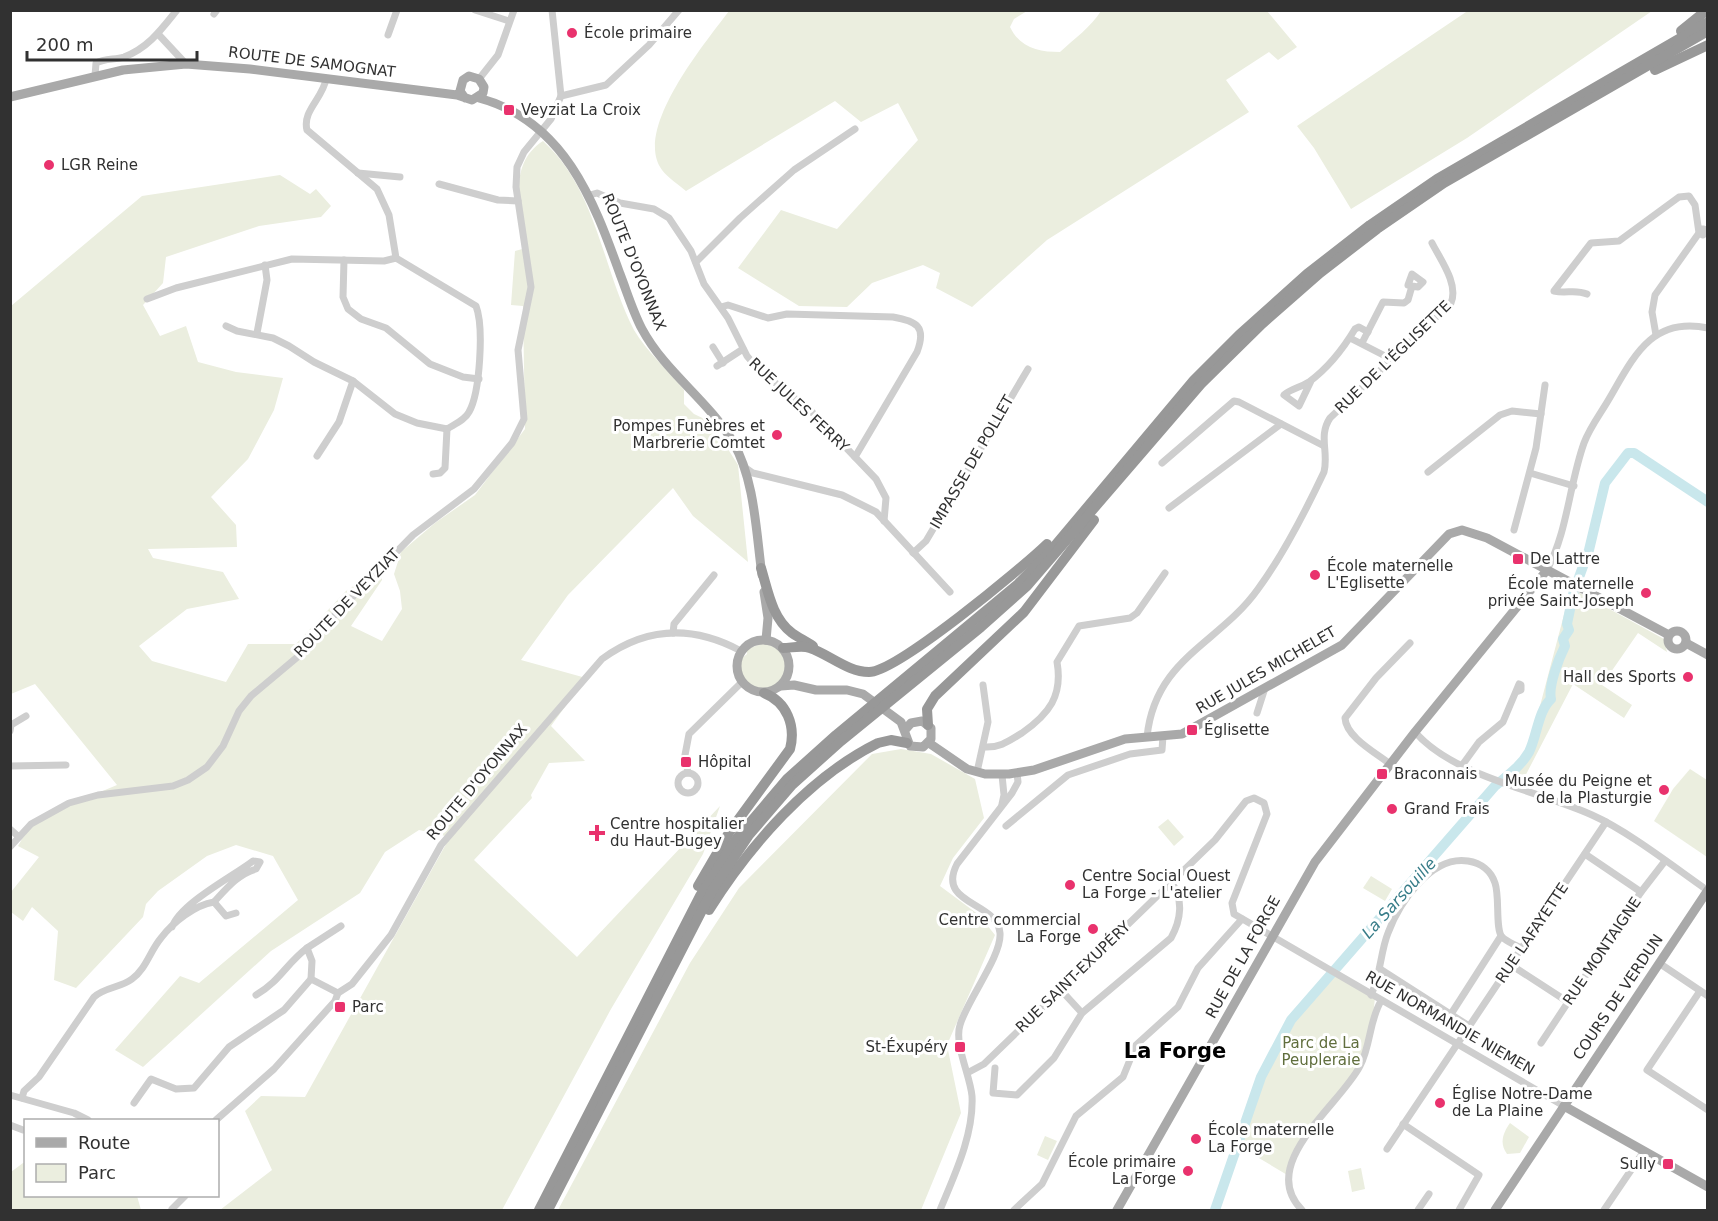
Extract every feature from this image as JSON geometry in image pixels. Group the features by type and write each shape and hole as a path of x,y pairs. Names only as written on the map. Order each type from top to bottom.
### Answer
{"highway":[{"path":"1585,98 1679,33 1707,10"},
{"path":"539,1210 699,896 750,820 795,771 998,613 1038,576 1159,432 1255,331 1358,243 1444,183 1707,22"},
{"path":"895,692 1012,589 1053,548 1194,380 1239,335 1307,274 1370,225 1437,179 1707,31"},
{"path":"1585,98 1707,45"},
{"path":"928,725 927,709 931,700 1024,612 1159,432"},
{"path":"783,648 809,647 865,672 875,672 889,666 994,591 1087,507"},
{"path":"761,568 775,611 784,625 830,658"},
{"path":"653,985 712,859 790,749 792,732 788,715 779,701 764,693"},
{"path":"548,1210 707,898 749,835 800,777 868,714"},
{"path":"671,968 742,861 790,808 872,746 888,740 907,742"}],"main road":[{"name":"ROUTE DE SAMOGNAT","path":"10,97 138,67 186,64 226,66 465,98"},
{"path":"507,109 482,83 469,76 461,84 460,92 465,98 472,100 479,98 507,109 541,130"},
{"path":"479,98 482,83"},
{"name":"ROUTE DE SAMOGNAT","path":"432,93 461,84"},
{"name":"ROUTE D'OYONNAX","path":"541,130 566,157 590,195 640,326 656,350 726,432 743,466 749,486 768,618 766,640"},
{"name":"RUE JULES MICHELET","path":"929,743 967,769 1002,775 1017,773 1112,742 1192,730 1342,645 1395,592 1439,542 1455,531 1477,533 1669,635 1668,640 1672,647 1680,649 1686,644 1707,655"},
{"name":"RUE DE LA FORGE","path":"1117,1210 1315,862 1415,732 1547,570"},
{"path":"781,686 789,671 788,656 783,648 766,640 752,642 741,651 737,667 742,682 753,691 764,693 781,686 794,685 816,690 847,690 863,694 899,720 905,730 907,742 918,748 929,743 932,732 928,725 914,721 866,689 851,685 809,684 796,680 789,671"},
{"path":"905,730 914,721"},
{"name":"COURS DE VERDUN","path":"1498,1210 1707,890"},
{"name":"RUE NORMANDIE NIEMEN","path":"1564,1106 1707,1185"}],"street":[{"path":"94,76 96,63 126,56 159,35 177,10"},
{"path":"388,35 397,10"},
{"path":"475,10 509,21"},
{"path":"482,83 498,55 514,10"},
{"path":"561,96 606,85 649,45 679,10"},
{"path":"439,184 498,200 518,201 517,167 524,152 550,119 561,96 552,12"},
{"path":"159,35 186,64"},
{"path":"326,79 320,98 307,117 307,130 376,189 382,197 392,226 396,258"},
{"path":"696,262 740,218 794,170 855,129"},
{"path":"358,173 400,177"},
{"name":"RUE JULES FERRY","path":"590,195 597,193 620,203 662,212 675,224 696,262 704,284 721,307 743,349 759,370 801,402 883,489 886,506 884,520"},
{"path":"1587,294 1576,290 1563,293 1554,291 1591,243 1619,241 1682,195 1689,196 1694,201 1704,232 1655,295 1652,312 1656,335"},
{"name":"ROUTE DE VEYZIAT","path":"10,847 40,818 69,803 98,795 173,786 188,780 207,767 223,746 239,711 251,696 300,654 413,535 474,489 512,443 524,419 518,350 531,287 518,201"},
{"name":"RUE DE L'ÉGLISETTE","path":"1147,736 1158,695 1175,670 1259,588 1324,472 1324,427 1330,418 1453,298 1452,284 1432,243"},
{"path":"147,299 176,288 292,259 384,261 396,258 476,306 479,379 477,394 468,414 447,429 417,423 395,414 353,381 289,346 257,333 237,331 226,326"},
{"path":"344,260 343,297 348,309 354,315 386,328 430,364 463,377 479,379"},
{"path":"257,333 267,280 265,265"},
{"path":"1362,343 1383,302 1404,303 1408,300 1412,286"},
{"path":"721,307 728,305 768,318 787,314 892,317 908,320 919,328 922,337 917,352 855,457"},
{"path":"1547,570 1561,542 1584,442 1633,357 1656,335 1680,326 1707,328"},
{"path":"1311,381 1343,350 1355,329 1359,327 1368,332"},
{"path":"1350,338 1391,360"},
{"name":"RUE JULES FERRY","path":"713,347 720,364 743,349"},
{"name":"IMPASSE DE POLLET","path":"913,553 926,541 1028,369"},
{"path":"317,456 339,422 353,381"},
{"path":"1514,530 1530,473 1545,385"},
{"path":"1162,463 1234,402 1324,446"},
{"path":"1428,472 1500,415 1512,411 1541,414"},
{"path":"1169,508 1281,424"},
{"path":"433,474 440,473 445,468 447,429"},
{"path":"743,466 754,473 842,495 876,512 950,592"},
{"path":"749,486 754,473"},
{"path":"1530,473 1574,486"},
{"path":"984,747 1004,745 1045,715 1056,695 1059,678 1057,662 1079,626 1130,618 1137,613 1165,573"},
{"path":"674,633 674,624 714,575"},
{"name":"ROUTE D'OYONNAX","path":"217,1119 274,1069 335,1001 338,993 347,990 373,960 391,935 441,845 602,659 614,650 640,638 674,633 708,635 741,651"},
{"path":"1390,764 1346,726 1345,718 1376,678 1410,643"},
{"path":"688,773 685,754 689,734 742,682"},
{"path":"977,772 988,722 983,685"},
{"path":"1257,713 1265,688"},
{"path":"1463,764 1479,742 1503,722 1516,692"},
{"path":"10,731 11,725 26,716"},
{"path":"1415,732 1428,744 1492,778 1588,813 1606,822 1707,890"},
{"path":"1006,826 1068,775 1130,754 1162,750 1163,736"},
{"path":"10,766 66,765"},
{"path":"940,1210 960,1160 972,1101 969,1072 959,1044 959,1027 997,949 1000,935 996,920 958,893 952,878 957,864 987,829 1017,785 1017,773"},
{"path":"1001,806 1004,795 1002,775"},
{"name":"RUE SAINT-EXUPÉRY","path":"969,1072 984,1064 1215,840 1246,801 1254,798 1262,801 1267,814 1231,906 1234,914 1242,919"},
{"name":"RUE LAFAYETTE","path":"1387,1149 1606,822"},
{"path":"10,829 19,837"},
{"path":"1585,854 1641,892"},
{"path":"22,1098 24,1091 39,1077 94,997 101,991 124,984 140,972 161,938 172,927 202,904 214,902 231,883 260,866 259,861 253,861 195,902 175,919 172,927"},
{"path":"1371,995 1380,969 1388,933 1401,908 1424,878 1455,861 1473,861 1491,874 1499,894 1501,936 1451,1014"},
{"name":"RUE MONTAIGNE","path":"1541,1043 1641,892 1665,861"},
{"path":"995,1068 993,1093 1017,1095 1054,1058 1082,1013 1171,938 1178,921 1180,901 1171,882"},
{"path":"214,902 226,916 236,913"},
{"path":"1014,1210 1042,1184 1076,1116 1123,1077 1136,1044 1178,1007 1198,968 1242,919 1271,937"},
{"path":"256,995 272,985 292,960 341,926"},
{"path":"1501,936 1522,949"},
{"name":"RUE NORMANDIE NIEMEN","path":"1271,937 1564,1106"},
{"path":"134,1103 151,1079 176,1089 194,1088 229,1047 284,1010 312,979 312,961 307,948"},
{"path":"1659,963 1707,996"},
{"path":"1511,965 1568,1002"},
{"path":"1380,969 1469,1026"},
{"path":"312,979 338,993"},
{"path":"1060,989 1082,1013"},
{"path":"1700,991 1647,1070 1707,1110"},
{"path":"1302,1210 1290,1190 1291,1163 1319,1118 1361,1065 1375,1010 1381,1001"},
{"path":"10,1095 85,1119"},
{"path":"1403,1124 1479,1175 1458,1210"},
{"path":"10,1125 23,1130"},
{"path":"1604,1210 1644,1151"},
{"path":"1418,1210 1429,1194"},
{"path":"172,1209 184,1197"}],"green space":[{"path":"1469,10 1652,11 1467,138 1351,209 1314,148 1297,126"},
{"path":"729,11 1027,11 1014,19 1010,27 1014,34 1025,44 1038,50 1060,52 1087,28 1101,11 1267,11 1297,47 1278,60 1269,52 1226,80 1249,112 1047,240 972,307 936,288 940,273 923,265 872,283 847,307 799,306 738,268 781,210 837,229 918,140 898,103 861,122 835,101 686,191 662,170 655,153 657,133 664,110 676,87"},
{"path":"543,141 576,182 634,330 684,390 684,404 694,414 711,422 738,465 748,562 693,516 673,488 568,595 521,660 586,678 551,726 585,761 549,763 531,795 532,798 474,860 577,957 720,806 703,854 611,1009 502,1210 220,1210 272,1170 245,1111 261,1096 305,1097 450,837 419,830 385,852 360,893 271,951 143,1067 115,1050 180,976 199,983 298,900 273,856 236,845 207,856 158,891 146,904 143,917 76,988 54,980 58,931 32,907 23,921 11,912 11,892 39,857 18,846 33,820 117,785 35,684 11,694 11,306 142,196 280,175 310,194 316,189 331,206 321,217 259,226 166,257 163,283 143,305 160,336 186,326 198,362 236,372 283,378 274,410 248,459 211,497 236,525 237,547 148,549 153,558 223,572 239,599 187,609 139,646 152,661 226,682 248,644 296,644 346,591 382,567 382,580 351,626 382,641 402,609 400,591 394,574 401,552 435,523 475,495 525,429 523,306 511,305 515,251 526,248 519,204 520,176 531,151"},
{"path":"1571,588 1664,639 1667,652 1638,633 1602,685 1632,705 1624,718 1573,684 1520,786 1503,780 1518,766 1530,744"},
{"path":"764,643 779,649 786,663 784,675 778,684 761,689 752,687 745,681 741,671 741,659 747,654 747,649"},
{"path":"901,749 931,754 975,779 984,818 953,858 940,886 979,915 995,935 947,1045 961,1113 921,1210 558,1210 690,963 739,888 872,754"},
{"path":"1690,769 1707,780 1707,857 1654,821 1673,789"},
{"path":"1168,819 1184,837 1174,846 1158,827"},
{"path":"1371,876 1392,889 1385,901 1363,888"},
{"name":"Parc de La Peupleraie","path":"1337,975 1375,998 1372,1024 1361,1065 1299,1148 1289,1176 1237,1145 1260,1082 1281,1036 1300,1008"},
{"path":"1510,1123 1529,1137 1520,1153 1507,1154 1503,1146 1504,1134"},
{"path":"1045,1136 1057,1141 1048,1160 1037,1155"},
{"path":"24,1163 24,1197 137,1197 141,1210 11,1210 11,1172"},
{"path":"1361,1168 1365,1189 1352,1192 1348,1171"}],"waterway":[{"name":"La Sarsouille","path":"1578,580 1589,550 1605,483 1628,453 1634,453 1708,502"},
{"name":"La Sarsouille","path":"1215,1210 1261,1077 1291,1020 1495,786 1518,766 1529,752 1540,717 1551,699 1553,680 1565,646 1563,639 1569,630 1567,624 1574,590"}],"place":[{"name":"École primaire","path":"572,33"},
{"name":"Veyziat La Croix","path":"509,110"},
{"name":"LGR Reine","path":"49,165"},
{"name":"Pompes Funèbres et Marbrerie Comtet","path":"777,435"},
{"name":"De Lattre","path":"1518,559"},
{"name":"École maternelle L'Eglisette","path":"1315,575"},
{"name":"École maternelle privée Saint-Joseph","path":"1646,593"},
{"name":"Hall des Sports","path":"1688,677"},
{"name":"Églisette","path":"1192,730"},
{"name":"Hôpital","path":"686,762"},
{"name":"Braconnais","path":"1382,774"},
{"name":"Musée du Peigne et de la Plasturgie","path":"1664,790"},
{"name":"Grand Frais","path":"1392,809"},
{"name":"Centre hospitalier du Haut-Bugey","path":"597,833"},
{"name":"Centre Social Ouest La Forge - L'atelier","path":"1070,885"},
{"name":"Centre commercial La Forge","path":"1093,929"},
{"name":"Parc","path":"340,1007"},
{"name":"St-Éxupéry","path":"960,1047"},
{"name":"Église Notre-Dame de La Plaine","path":"1440,1103"},
{"name":"École maternelle La Forge","path":"1196,1139"},
{"name":"Sully","path":"1668,1164"},
{"name":"École primaire La Forge","path":"1188,1171"}],"district":[{"name":"La Forge","path":"1175,1051"}]}
